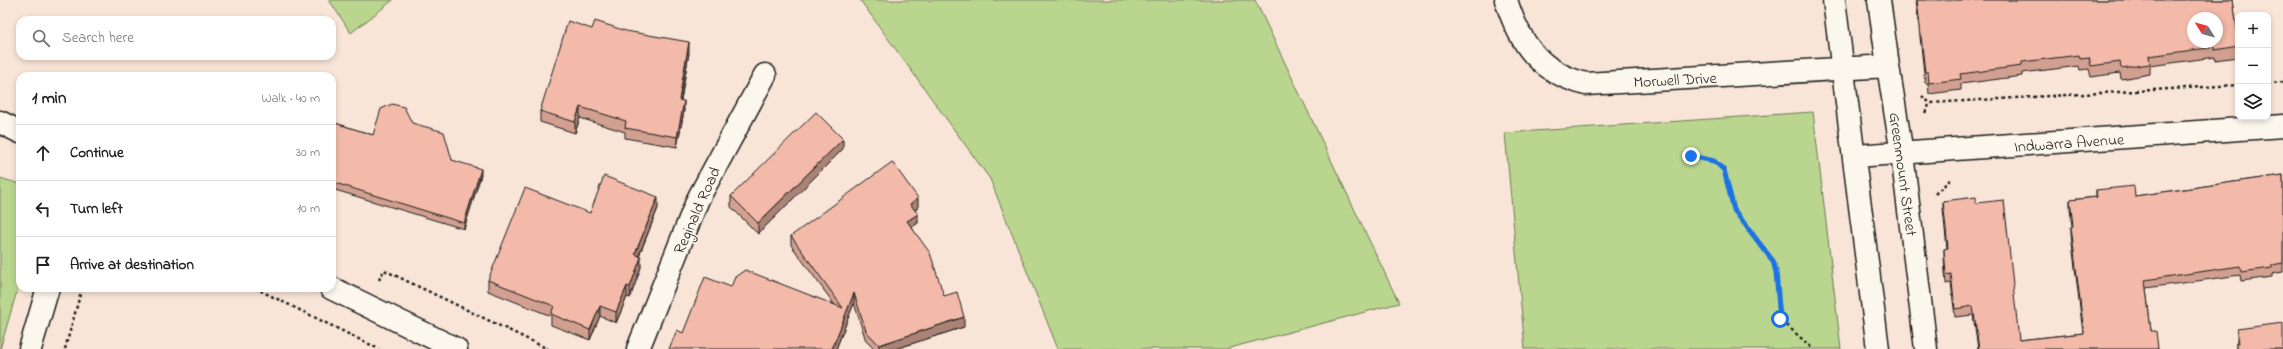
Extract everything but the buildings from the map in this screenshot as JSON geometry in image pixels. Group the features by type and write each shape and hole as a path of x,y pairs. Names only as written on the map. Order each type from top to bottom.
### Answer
{"street":[{"name":"Morwell Drive","path":"1506,0 1523,42 1545,66 1570,80 1586,84 1888,66"},
{"path":"1834,0 1855,156 1878,349"},
{"name":"Greenmount Street","path":"1880,0 1888,66 1902,154 1926,349"},
{"name":"Reginald Road","path":"638,349 698,199 765,75"},
{"path":"0,122 16,130"},
{"name":"Indwarra Avenue","path":"1855,156 1902,154 2283,126"},
{"path":"336,290 456,349"},
{"path":"30,349 47,292"}],"path":[{"path":"2271,83 2283,82"},
{"path":"1916,91 1930,103 2235,85"},
{"path":"1691,156 1714,161 1724,170 1734,210 1773,261 1776,272 1780,319 1813,349"},
{"path":"1933,196 1953,177"},
{"path":"384,270 548,349"},
{"path":"65,349 81,292"},
{"path":"263,292 379,349"}],"green space":[{"path":"329,0 393,0 351,33"},
{"path":"860,0 1255,0 1399,303 1226,349 1058,349 990,179"},
{"path":"1813,112 1841,349 1525,349 1505,133"},
{"path":"0,178 16,183 17,292 0,349"}],"route":[{"path":"1691,156 1714,161 1720,164 1724,170 1734,210 1773,261 1776,272 1780,319"}]}
